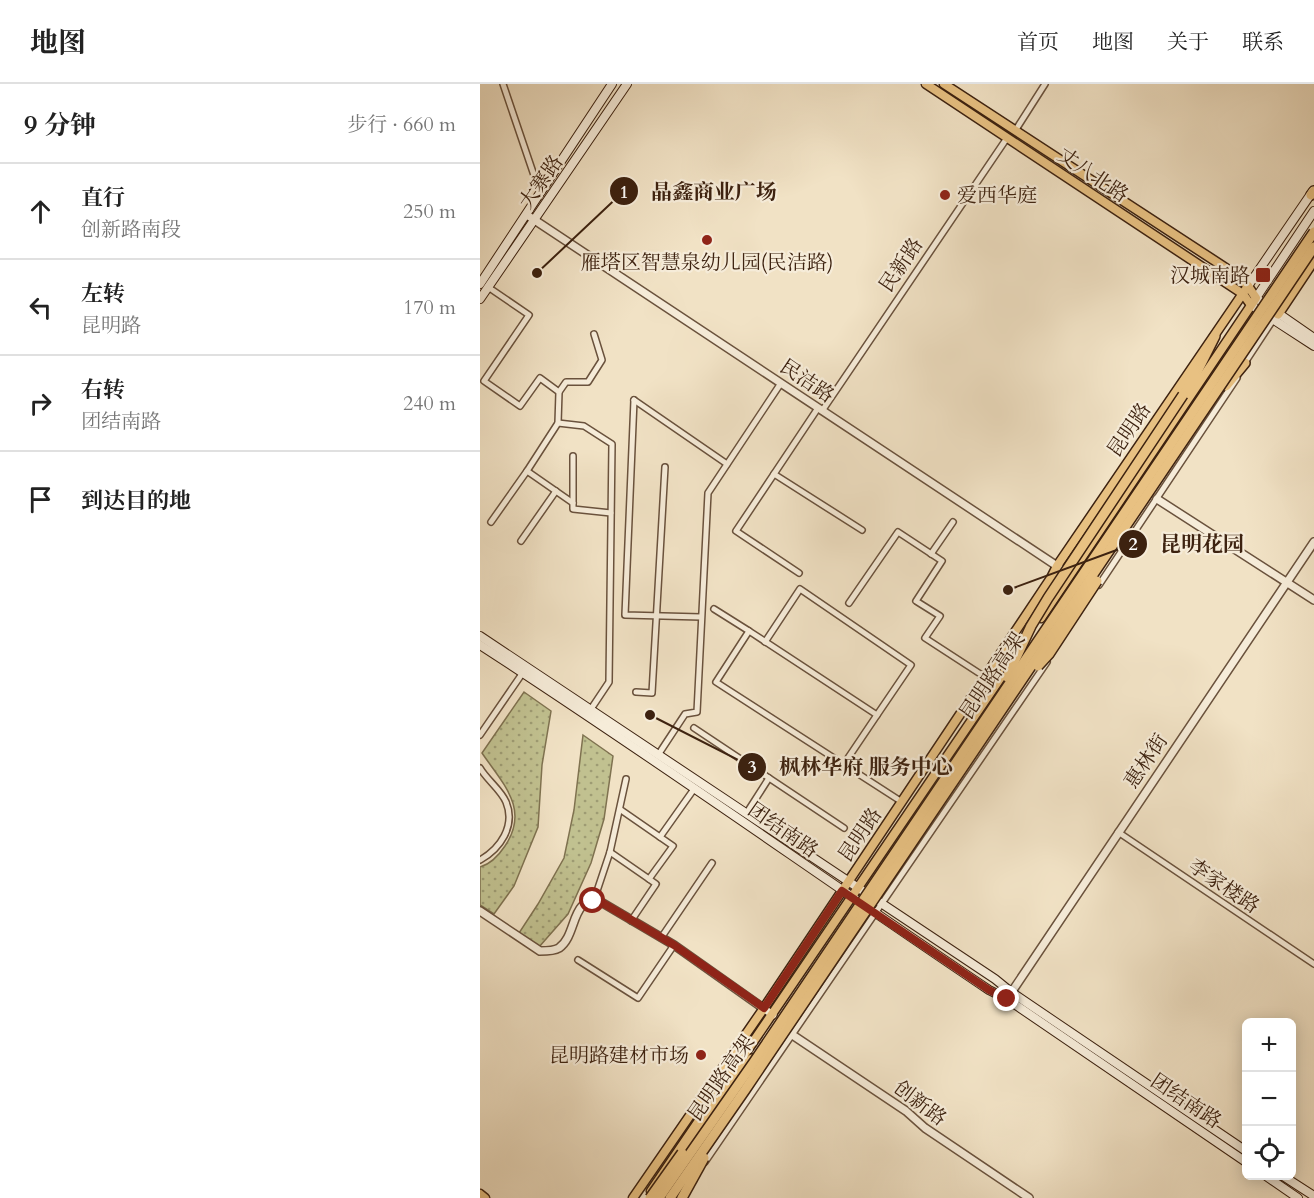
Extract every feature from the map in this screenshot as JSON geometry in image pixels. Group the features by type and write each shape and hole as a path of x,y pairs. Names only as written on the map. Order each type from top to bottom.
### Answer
{"highway":[{"name":"昆明路高架","path":"659,1198 773,1034 1314,232"},
{"name":"昆明路高架","path":"670,1198 1314,247"},
{"path":"1276,316 1314,260"},
{"path":"995,703 1031,626 1194,378 1215,336"},
{"path":"1016,690 1049,654 1226,386 1245,363"},
{"path":"649,1198 721,1096 773,1034"},
{"path":"681,1197 730,1120 745,1090"}],"main road":[{"name":"大寨路","path":"530,218 541,194 612,84"},
{"name":"大寨路","path":"480,299 484,285 627,84"},
{"name":"丈八北路","path":"926,84 1253,301"},
{"name":"丈八北路","path":"944,84 1235,274 1248,286 1253,301"},
{"name":"昆明路","path":"633,1198 764,1008 1186,375 1313,192"},
{"name":"昆明路","path":"649,1198 657,1180 773,1015 1314,211"},
{"path":"1253,301 1314,338"},
{"path":"1276,316 1314,346"},
{"name":"团结南路","path":"480,636 694,789 874,913 989,990 1009,996 1242,1148"},
{"name":"团结南路","path":"480,645 591,709 996,979 1009,996 1242,1159"},
{"path":"1272,1180 1298,1198"},
{"path":"1289,1180 1314,1196"},
{"path":"480,1194 485,1198"}],"street":[{"path":"503,84 541,194"},
{"path":"1016,131 1046,84"},
{"name":"民新路","path":"799,573 736,531 1007,138"},
{"name":"民洁路","path":"530,218 1070,574"},
{"path":"484,285 529,315 484,381 520,406 540,378 559,392"},
{"path":"657,1180 681,1197 1157,499 1276,316"},
{"path":"491,522 558,423 559,392 566,382 588,382 602,360 594,334"},
{"path":"658,755 685,714 697,712 708,493 781,383"},
{"path":"701,617 625,615 634,400 727,464"},
{"path":"558,423 585,426 612,444 609,682 591,709"},
{"path":"573,456 573,509 611,513"},
{"path":"636,692 651,693 665,467"},
{"path":"526,471 573,502"},
{"path":"774,474 862,530"},
{"path":"1132,483 1314,600"},
{"path":"521,541 556,491"},
{"path":"931,554 953,522"},
{"path":"849,603 898,532 942,561 916,601 940,616 925,638 985,677"},
{"name":"惠林街","path":"1009,996 1314,542"},
{"path":"765,642 800,589 911,665 844,764"},
{"path":"714,609 877,715"},
{"path":"749,632 716,682 902,802"},
{"path":"480,735 525,670"},
{"path":"694,728 844,828"},
{"path":"480,768 506,801 509,820 504,839 494,851 480,860"},
{"path":"746,814 770,778"},
{"path":"597,891 621,810 626,779"},
{"path":"660,837 694,789"},
{"path":"621,810 672,846 649,879"},
{"name":"李家楼路","path":"1118,832 1314,964"},
{"path":"610,852 656,884 631,921"},
{"path":"661,938 712,863"},
{"path":"480,911 540,951 559,948 566,940 581,906 587,902 601,902 674,945 764,1008 791,1034"},
{"path":"578,960 638,998 674,945"},
{"name":"创新路","path":"791,1034 906,1111 925,1128 1029,1198"}],"green space":[{"path":"524,692 551,711 542,765 538,827 514,886 494,914 480,905 480,867 488,864 500,853 512,833 515,820 511,797 482,753"},
{"path":"583,735 613,756 604,819 591,863 568,914 539,947 519,933 564,858 574,810"}],"place":[{"name":"爱西华庭","path":"945,195"},
{"name":"雁塔区智慧泉幼儿园(民洁路)","path":"707,240"},
{"name":"晶鑫商业广场","path":"537,273"},
{"name":"汉城南路","path":"1263,275"},
{"name":"昆明花园","path":"1008,590"},
{"name":"枫林华府 服务中心","path":"650,715"},
{"name":"昆明路建材市场","path":"701,1055"}],"route":[{"path":"593,901 601,902 674,945 764,1008 842,891 989,990 1007,999"}]}
